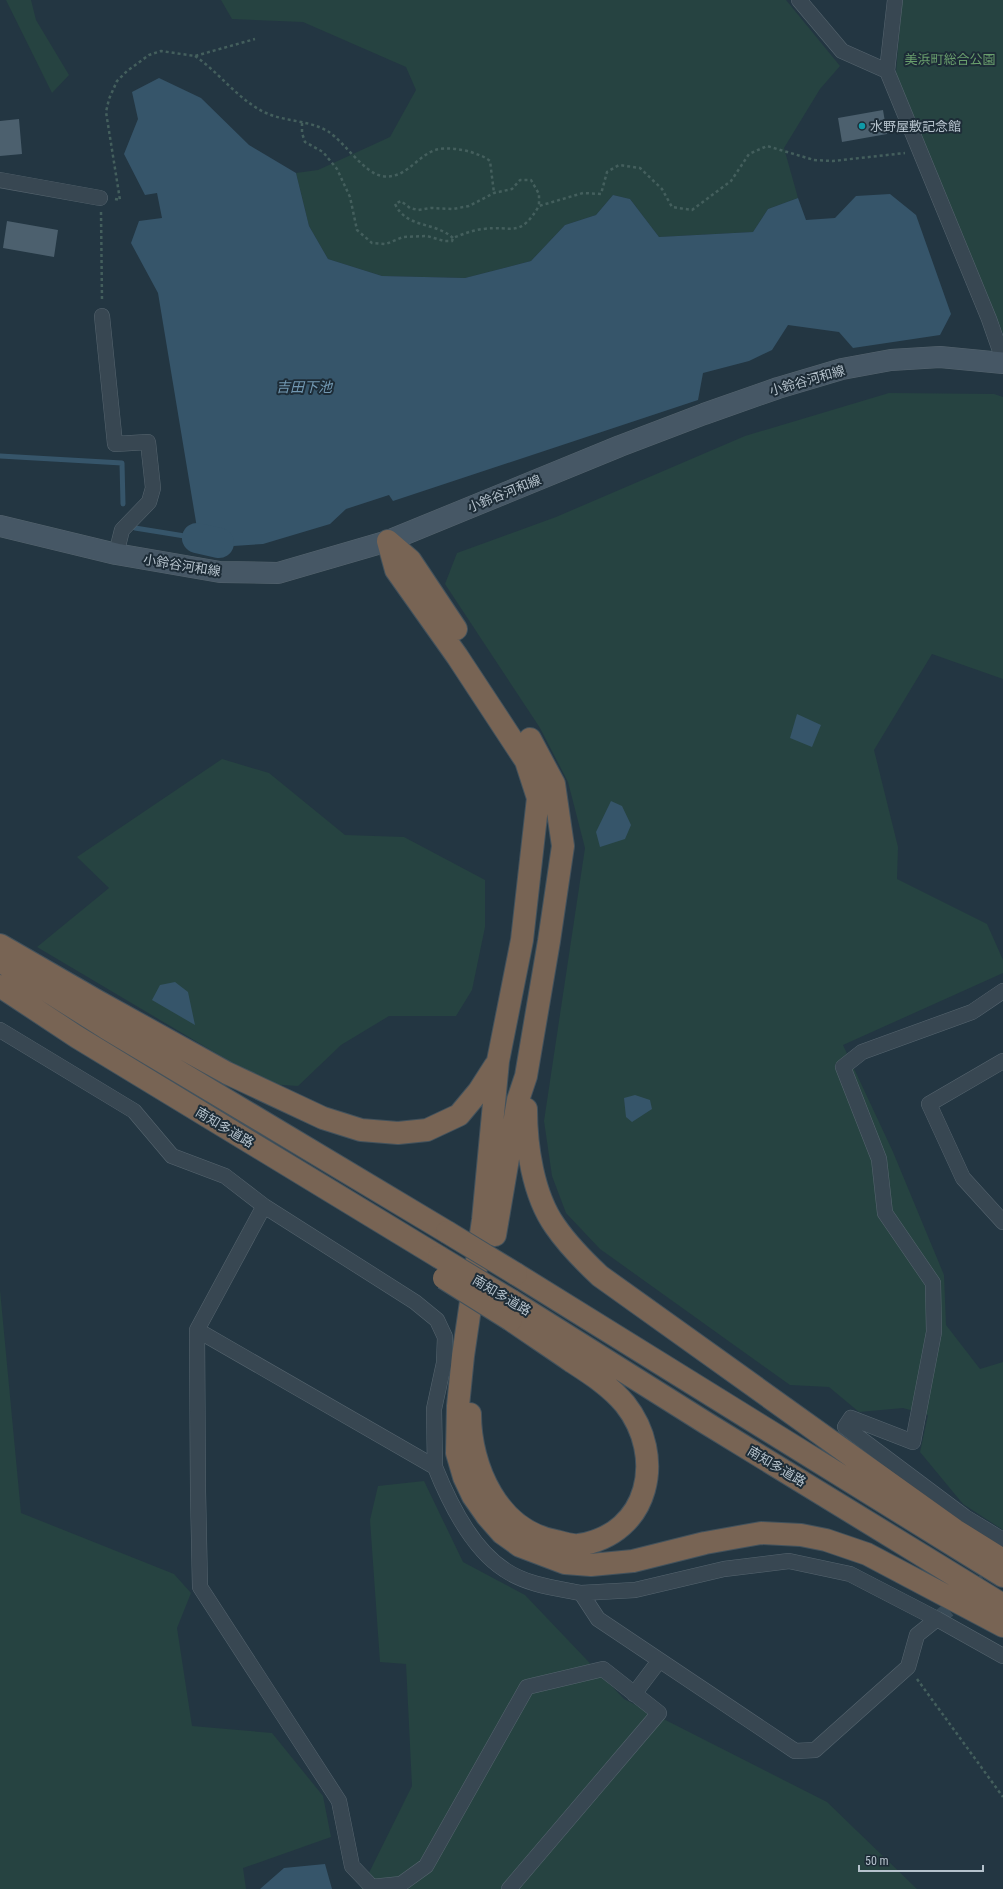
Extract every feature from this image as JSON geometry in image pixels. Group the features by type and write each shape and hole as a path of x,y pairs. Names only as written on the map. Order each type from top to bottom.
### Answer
{"highway":[{"path":"388,541 396,570 461,662 526,761 538,798 522,940 498,1061 484,1220 462,1356 457,1453 464,1477 473,1496 496,1527 520,1546 565,1563 591,1565 633,1562 705,1543 761,1533 800,1535 826,1540 867,1554 1003,1626"},
{"path":"296,1170 303,1191 444,1278 512,1310 610,1387 626,1406 638,1427 646,1446 648,1475 645,1490 637,1509 626,1522 606,1538 578,1545 543,1539 515,1522 492,1497 479,1466 470,1434 470,1402 477,1351 518,1100 526,1076 550,942 563,846 554,784 528,736 410,560 388,541"},
{"path":"0,945 97,1001 228,1073 323,1118 361,1130 398,1133 427,1130 459,1115 479,1091 498,1061"},
{"name":"南知多道路","path":"0,962 106,1028 516,1274 1003,1576"},
{"name":"南知多道路","path":"0,986 77,1037 439,1257 512,1310 706,1424 1003,1605"},
{"path":"526,1076 526,1123 528,1153 539,1192 554,1226 577,1254 600,1276 955,1530 1003,1560"}],"main road":[{"name":"小鈴谷河和線","path":"0,526 116,554 220,572 278,573 388,541 620,446 704,414 778,388 842,369 891,360 940,357 1003,363"}],"street":[{"path":"799,0 842,51 887,71"},
{"path":"895,0 887,71 989,319 1003,359"},
{"path":"0,180 100,198"},
{"path":"102,316 115,444 148,442 153,488 149,502 122,530 116,554"},
{"path":"1003,991 972,1012 862,1052 843,1066 879,1158 885,1213 933,1283 934,1332 914,1442 851,1418 845,1427 965,1517 1003,1540"},
{"path":"0,1030 134,1111 172,1156 225,1176 264,1206 416,1302 437,1320 445,1337 444,1364 434,1409 435,1467 448,1500 481,1550 505,1570 539,1584 581,1593 635,1590 724,1569 789,1561 850,1574 937,1619 1003,1656"},
{"path":"1003,1061 929,1104 963,1178 1003,1222"},
{"path":"264,1206 197,1330 200,1587 339,1801 352,1866 372,1887 401,1884 426,1866 527,1687 603,1668 659,1713 509,1889"},
{"path":"197,1330 435,1467"},
{"path":"581,1593 598,1619 795,1751 815,1750 908,1667 917,1635 937,1619"},
{"path":"634,1694 659,1661"}],"path":[{"path":"102,316 100,198 120,200 106,112 109,99 117,81 127,71 149,55 161,52 195,56 254,39"},
{"path":"195,56 216,72 241,97 264,113 328,131 369,170 381,176 393,176 402,172 434,151 462,149 490,161 494,193"},
{"path":"302,123 302,133 305,142 323,152 337,169 350,197 357,230 372,243 386,244 403,237 427,236 444,241 452,241 453,238 484,229 506,230 520,228 532,219 539,206 539,194 532,180 520,180 512,189 494,193 469,206 453,209 431,208 418,210 410,208 401,201 395,204 398,211 409,221 435,227 447,232 453,238"},
{"path":"539,206 584,193 601,194 607,172 619,165 640,168 662,188 672,207 692,210 731,181 749,154 767,146 814,160 833,161 908,152"},
{"path":"908,1667 1003,1797"}],"green space":[{"path":"6,0 31,0 36,20 69,75 52,93"},
{"path":"221,0 786,0 840,66 820,89 784,148 798,198 768,209 753,232 659,237 630,199 613,195 596,215 565,225 531,261 465,278 382,276 328,259 309,226 296,173 318,170 390,137 416,90 406,67 303,22 232,19"},
{"name":"美浜町総合公園","path":"902,0 1003,0 1003,333 896,73"},
{"path":"889,393 994,394 1003,397 1003,679 932,654 874,750 898,847 897,879 987,924 1003,960 1003,973 843,1045 893,1152 944,1275 946,1325 980,1369 1003,1362 1003,1530 963,1504 920,1452 928,1415 903,1408 859,1412 829,1387 790,1385 600,1249 566,1213 552,1176 544,1121 585,848 568,782 540,728 445,584 457,553 556,517 745,436"},
{"path":"222,759 269,773 345,835 404,837 485,880 485,927 472,990 456,1016 389,1016 341,1045 298,1086 268,1084 37,947 109,888 77,857"},
{"path":"0,1290 21,1513 174,1574 191,1593 177,1628 192,1726 272,1733 323,1796 331,1837 243,1868 246,1889 0,1889"},
{"path":"424,1481 463,1562 525,1595 624,1699 827,1802 917,1889 361,1889 412,1786 406,1664 380,1662 370,1520 378,1486"}],"water":[{"name":"吉田下池","path":"159,78 201,98 249,145 296,173 309,226 328,259 382,276 465,278 531,261 565,225 596,215 613,195 630,199 659,237 753,232 768,209 798,198 806,220 835,218 856,196 890,194 916,215 951,314 940,335 853,348 839,332 788,325 772,350 749,361 703,373 698,400 393,501 389,495 346,509 330,524 263,544 218,547 220,537 197,528 158,293 131,243 139,221 162,218 157,193 145,195 124,154 138,119 132,92"},
{"path":"797,714 821,725 812,747 790,738"},
{"path":"611,801 622,806 631,825 625,839 600,847 596,832"},
{"path":"175,982 188,992 195,1025 152,1000 160,985"},
{"path":"635,1095 650,1100 652,1109 632,1122 626,1117 624,1098"},
{"path":"325,1864 332,1889 260,1889 284,1868"}],"building":[{"name":"水野屋敷記念館","path":"883,110 887,134 842,142 838,118"},
{"path":"19,119 22,154 0,156 0,121"},
{"path":"7,221 58,230 54,257 3,248"}],"waterway":[{"path":"0,456 122,463 123,504"},
{"path":"135,528 197,538"},
{"path":"197,538 219,543"}],"tunnel":[{"path":"937,1619 1003,1567"}],"place":[{"name":"水野屋敷記念館","path":"862,126"}]}
